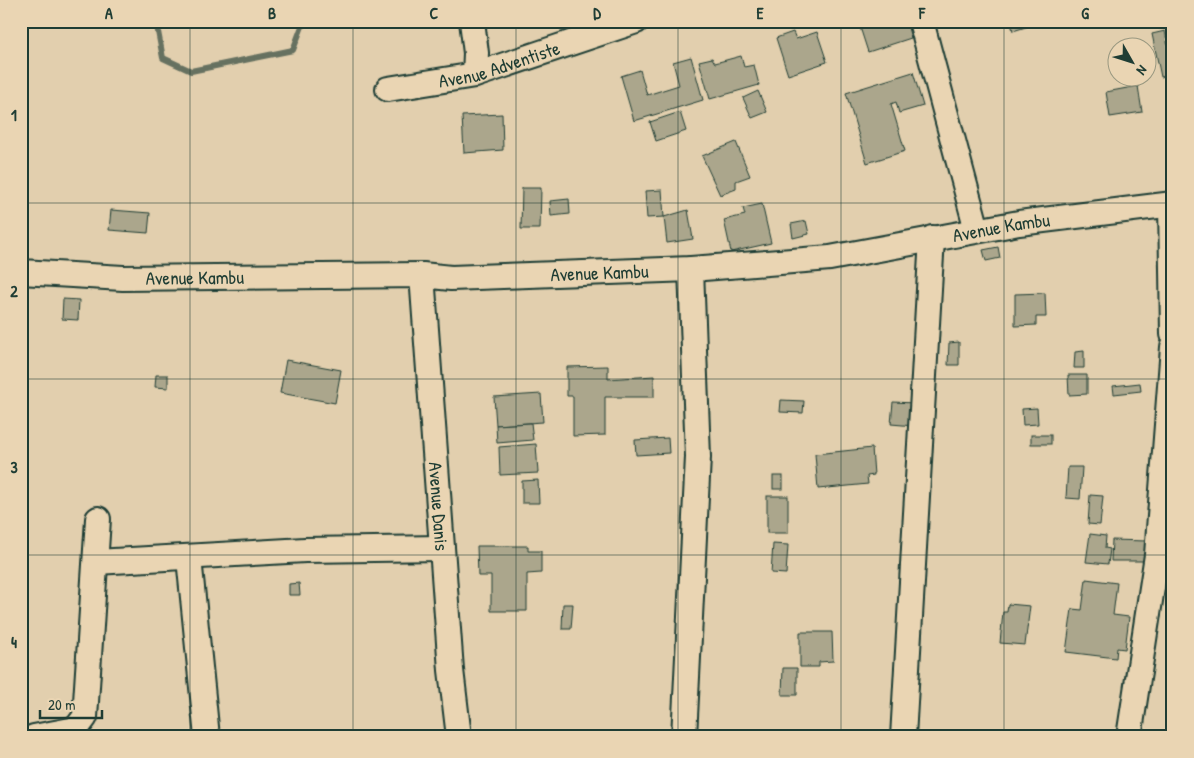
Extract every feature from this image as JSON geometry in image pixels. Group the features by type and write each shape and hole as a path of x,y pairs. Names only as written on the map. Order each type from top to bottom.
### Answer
{"street":[{"path":"472,21 476,53 476,75"},
{"name":"Avenue Adventiste","path":"388,89 476,75 636,21"},
{"path":"920,21 977,230"},
{"path":"1172,204 1173,334"},
{"name":"Avenue Kambu","path":"21,272 122,278 422,275 484,277 691,269 830,258 977,230 1172,204"},
{"path":"903,737 932,238"},
{"path":"684,737 698,457 691,269"},
{"name":"Avenue Danis","path":"422,275 451,670 460,737"},
{"path":"1129,737 1165,554 1173,347"},
{"path":"34,737 76,728 85,717 98,519"},
{"path":"96,562 306,550 442,548"},
{"path":"189,558 207,737"}],"building":[{"path":"858,21 906,21 911,38 868,52"},
{"path":"1007,21 1027,21 1029,26 1013,31 1011,23 1007,24"},
{"path":"1165,31 1173,74 1161,77 1156,53 1156,38 1153,38 1152,34"},
{"path":"793,32 796,39 817,32 827,62 788,75 776,38"},
{"path":"741,56 744,67 754,65 759,85 710,99 699,61 712,58 715,63"},
{"path":"691,57 703,100 634,121 621,76 640,70 647,95 679,85 673,62"},
{"path":"913,72 923,106 899,113 896,102 891,104 905,151 867,163 846,93"},
{"path":"1138,88 1142,112 1110,117 1106,92"},
{"path":"758,91 767,112 752,118 743,98"},
{"path":"680,112 686,131 656,141 650,122"},
{"path":"502,114 503,150 464,153 462,116"},
{"path":"736,142 750,176 736,181 736,189 720,195 702,156"},
{"path":"522,188 541,188 540,229 521,229"},
{"path":"662,190 664,217 647,218 645,191"},
{"path":"569,199 570,214 551,216 550,201"},
{"path":"762,204 771,243 731,252 724,220 745,215 743,208"},
{"path":"111,210 150,213 148,233 109,230"},
{"path":"688,210 693,239 667,243 664,217"},
{"path":"806,221 809,234 793,238 791,224"},
{"path":"998,247 1000,258 986,261 983,250"},
{"path":"1045,293 1046,317 1036,317 1036,325 1015,326 1015,294"},
{"path":"63,299 79,300 78,320 62,319"},
{"path":"959,342 959,365 948,365 949,343"},
{"path":"1084,351 1084,368 1074,368 1075,352"},
{"path":"286,360 341,370 335,403 280,393"},
{"path":"608,366 608,379 654,376 654,397 605,397 605,435 573,436 573,396 567,396 567,367"},
{"path":"156,375 168,375 168,388 155,387"},
{"path":"1068,375 1087,375 1087,394 1069,395"},
{"path":"1140,383 1141,391 1114,394 1113,386"},
{"path":"541,394 543,422 496,425 494,397"},
{"path":"781,400 804,401 803,413 780,412"},
{"path":"893,402 915,403 914,426 891,424"},
{"path":"1037,408 1038,424 1023,425 1022,409"},
{"path":"531,423 533,440 497,443 496,425"},
{"path":"1031,435 1051,435 1051,444 1031,444"},
{"path":"668,438 669,453 636,455 635,440"},
{"path":"536,444 538,473 500,475 499,447"},
{"path":"872,448 874,475 867,476 868,484 818,489 815,454"},
{"path":"1068,467 1082,467 1080,499 1066,498"},
{"path":"773,476 783,476 783,489 773,489"},
{"path":"538,480 539,503 522,503 522,481"},
{"path":"1090,495 1103,496 1100,525 1088,524"},
{"path":"767,496 788,496 788,533 767,533"},
{"path":"1090,534 1106,536 1105,548 1110,549 1108,564 1086,562"},
{"path":"1112,540 1147,541 1146,561 1111,561"},
{"path":"773,544 788,545 786,574 771,573"},
{"path":"477,546 528,546 528,551 541,551 541,573 527,574 527,611 491,611 491,576 478,576"},
{"path":"1086,579 1117,583 1113,615 1129,617 1125,649 1117,648 1116,658 1066,652 1072,609 1082,610"},
{"path":"299,583 300,595 289,595 289,584"},
{"path":"563,604 573,604 571,629 562,629"},
{"path":"1008,604 1030,606 1025,645 1000,643 1003,612 1007,612"},
{"path":"800,632 832,632 833,661 819,662 819,667 800,667"},
{"path":"783,668 797,668 797,695 782,695"}],"waterway":[{"path":"156,21 163,58 191,71 293,50 304,21"}]}
